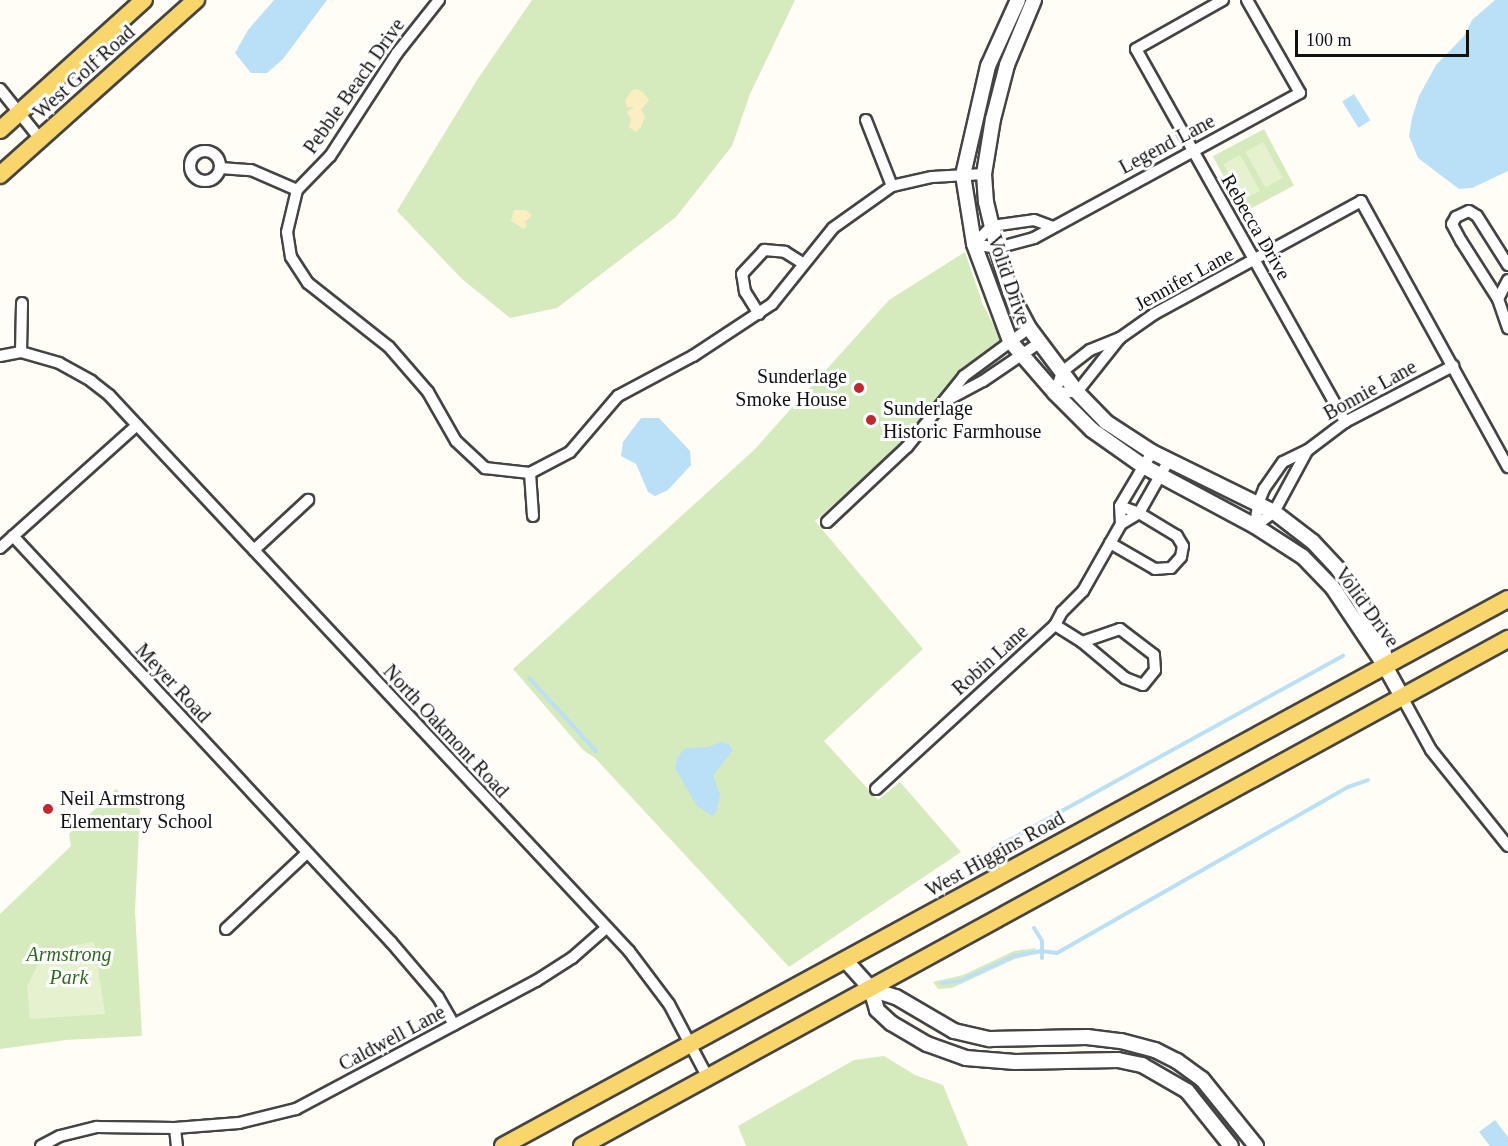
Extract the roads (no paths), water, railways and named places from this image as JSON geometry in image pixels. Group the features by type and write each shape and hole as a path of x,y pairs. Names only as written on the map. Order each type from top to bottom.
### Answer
{"main road":[{"name":"West Golf Road","path":"0,130 144,0"},
{"name":"West Golf Road","path":"0,175 196,0"},
{"name":"West Higgins Road","path":"503,1146 690,1042 846,961 1508,599"},
{"path":"582,1146 1508,639"}],"street":[{"name":"Pebble Beach Drive","path":"297,190 330,156 397,53 439,0"},
{"name":"Volid Drive","path":"1018,0 988,66 963,175 974,244 1010,341 1055,393 1092,430 1143,466 1160,473 1255,526 1303,557 1333,588 1385,666"},
{"name":"Volid Drive","path":"1035,0 1007,65 993,119 984,174 986,202 1010,292 1039,343 1077,392 1106,422 1152,452 1274,512 1313,542 1338,569 1382,640 1385,666"},
{"name":"Rebecca Drive","path":"1223,0 1136,49 1345,422"},
{"name":"Legend Lane","path":"974,244 997,248 1034,238 1299,93 1247,0"},
{"path":"0,89 40,140"},
{"path":"866,120 892,186"},
{"path":"220,168 251,170 297,190 287,232 291,257 308,283 389,347 428,392 456,441 485,468 530,473 570,452 618,396 693,356 772,304 833,228 892,186 932,177 984,174"},
{"name":"Jennifer Lane","path":"1062,372 1090,350 1120,338 1154,314 1256,261 1361,201 1453,366"},
{"path":"1508,266 1477,216 1469,211 1455,217 1452,224 1498,299 1508,328"},
{"path":"974,244 992,226 1034,220 1053,227"},
{"path":"759,314 745,292 742,274 764,250 785,252 804,264"},
{"path":"1498,299 1508,280"},
{"path":"0,356 21,352 22,303"},
{"path":"827,522 908,447 964,376 1029,328"},
{"name":"Jennifer Lane","path":"1077,392 1120,338"},
{"path":"946,401 984,381 1039,343"},
{"name":"North Oakmont Road","path":"21,352 59,363 91,381 109,395 658,986 708,1078"},
{"path":"1453,366 1508,467"},
{"name":"Bonnie Lane","path":"1255,526 1258,504 1264,489 1284,462 1308,450 1345,422 1453,366"},
{"path":"1062,372 1055,393 1077,392"},
{"path":"0,548 137,425"},
{"name":"Bonnie Lane","path":"1255,526 1274,512 1308,450"},
{"path":"1121,524 1120,506 1152,452"},
{"path":"1139,513 1169,460"},
{"path":"530,473 533,516"},
{"path":"254,550 308,500"},
{"path":"1110,543 1155,569 1171,568 1181,557 1183,546 1177,536 1139,513 1120,506"},
{"name":"Robin Lane","path":"876,789 1055,625 1062,612 1083,591 1121,524 1139,513"},
{"name":"Meyer Road","path":"13,536 306,854 391,942 438,997 454,1025"},
{"path":"1055,625 1082,642 1125,678 1143,685 1155,670 1154,655 1120,629 1082,642"},
{"path":"1385,666 1431,750 1508,846"},
{"path":"226,929 306,854"},
{"name":"Caldwell Lane","path":"41,1146 60,1136 97,1127 175,1128 239,1123 296,1109 454,1025 572,958 605,929"},
{"path":"846,961 871,989 877,1010 891,1023 927,1044 966,1058 1015,1062 1118,1060 1142,1065 1187,1091 1231,1146"},
{"path":"871,989 896,997 954,1031 990,1039 1087,1037 1121,1041 1155,1050 1177,1061 1202,1079 1256,1146"},
{"path":"175,1128 177,1146"}],"water":[{"path":"274,0 327,0 283,59 267,73 251,73 235,53 248,30"},
{"path":"1495,0 1508,0 1508,171 1472,188 1459,189 1418,158 1409,136 1412,118 1419,96 1436,65 1464,36 1472,20"},
{"path":"1354,94 1370,120 1359,128 1342,101"},
{"path":"641,418 659,418 690,451 691,465 668,490 655,496 648,492 636,464 621,456 623,442"},
{"path":"721,742 728,744 733,750 713,776 720,794 717,811 712,816 697,806 675,768 677,758 685,748 708,747"},
{"path":"1495,1120 1508,1137 1508,1146 1490,1146 1479,1132"}],"waterway":[{"path":"994,859 993,849 1343,656"},
{"path":"529,678 596,751"},
{"path":"942,983 960,981 1014,956 1041,951 1057,953 1348,787 1368,780"},
{"path":"1034,928 1042,941 1042,958"}],"place":[{"name":"Sunderlage Smoke House","path":"859,388"},
{"name":"Sunderlage Historic Farmhouse","path":"871,420"},
{"name":"Neil Armstrong Elementary School","path":"48,809"}],"park label":[{"name":"Armstrong Park","path":"69,966"}]}
